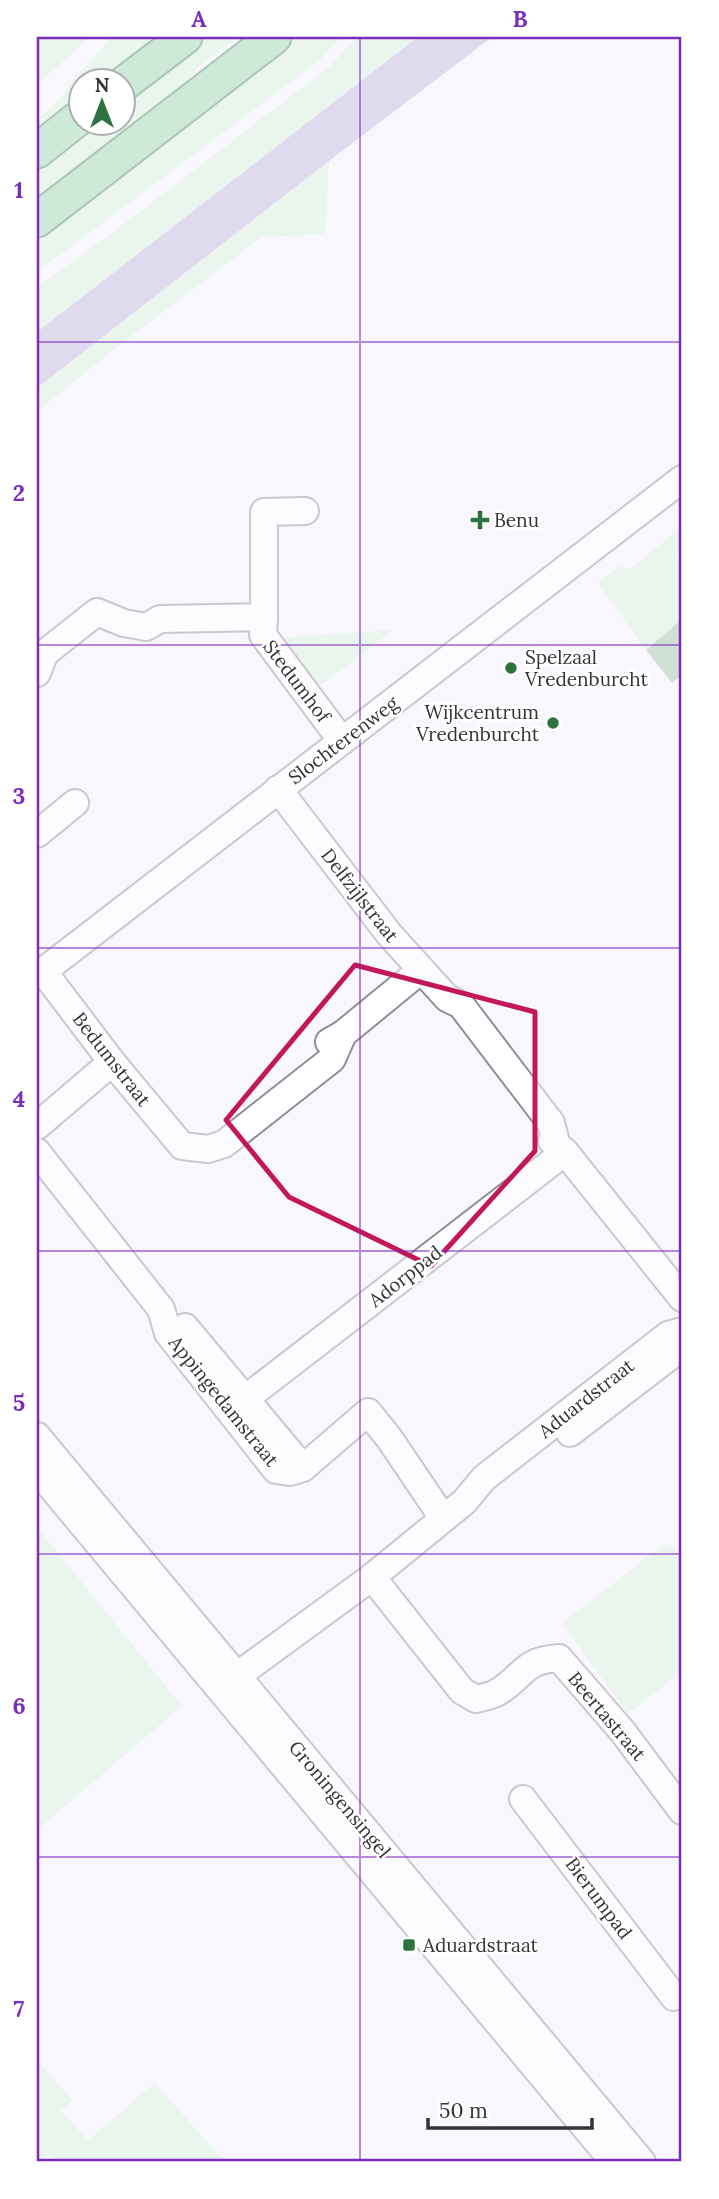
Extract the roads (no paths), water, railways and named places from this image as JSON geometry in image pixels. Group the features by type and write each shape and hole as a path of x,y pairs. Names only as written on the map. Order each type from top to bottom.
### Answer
{"main road":[{"path":"136,74 186,37"},
{"path":"37,220 274,37"},
{"path":"37,151 66,128"}],"street":[{"name":"Slochterenweg","path":"40,974 682,479"},
{"name":"Stedumhof","path":"305,511 264,512 263,635 342,741"},
{"name":"Stedumhof","path":"37,673 46,653 97,612 124,623 146,627 160,619 264,618"},
{"name":"Delfzijlstraat","path":"278,789 389,934 447,998 448,1015 536,1133 560,1147 682,1298"},
{"path":"37,834 75,803"},
{"name":"Bedumstraat","path":"40,974 182,1146 208,1149 224,1144 332,1059 343,1034 421,970"},
{"path":"37,1126 112,1062"},
{"name":"Adorppad","path":"245,1399 560,1147"},
{"name":"Appingedamstraat","path":"37,1152 161,1309 168,1333 276,1470 290,1472 303,1468 368,1412 454,1510"},
{"name":"Appingedamstraat","path":"161,1309 176,1317 303,1468"},
{"name":"Aduardstraat","path":"228,1683 372,1577 454,1510 484,1478 519,1449 668,1335 682,1331"},
{"name":"Aduardstraat","path":"454,1510 490,1494 682,1347"},
{"name":"Groningensingel","path":"37,1436 228,1683 614,2162"},
{"name":"Groningensingel","path":"37,1470 413,1885 642,2162"},
{"name":"Beertastraat","path":"372,1577 463,1691 477,1699 497,1693 540,1659 559,1658 623,1732 682,1811"},
{"name":"Bierumpad","path":"523,1799 674,1997"}],"place":[{"name":"Benu","path":"480,520"},
{"name":"Spelzaal Vredenburcht","path":"511,668"},
{"name":"Wijkcentrum Vredenburcht","path":"553,723"},
{"name":"Aduardstraat","path":"409,1945"}]}
